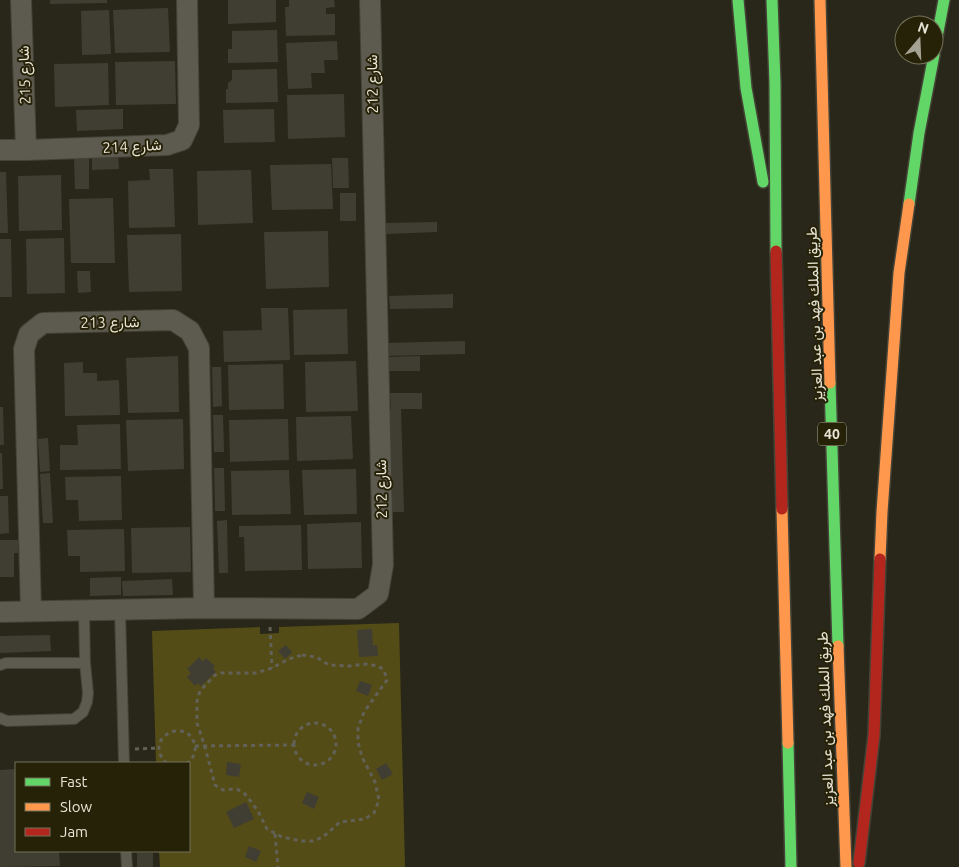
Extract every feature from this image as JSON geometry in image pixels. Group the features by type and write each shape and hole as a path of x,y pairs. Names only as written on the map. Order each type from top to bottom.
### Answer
{"highway":[{"path":"738,0 746,88 776,261"},
{"path":"772,0 775,83 776,261 791,867"},
{"name":"طريق الملك فهد بن عبد العزيز","path":"820,0 840,730 846,867"},
{"path":"941,15 944,0"},
{"path":"859,867 874,735 882,512 899,273 932,65"}],"street":[{"name":"شارع 215","path":"21,0 26,150"},
{"name":"شارع 214","path":"0,150 167,144 182,140 189,125 187,0"},
{"name":"شارع 212","path":"0,612 204,608 358,609 378,594 383,555 370,0"},
{"name":"شارع 213","path":"31,611 24,349 29,334 43,323 164,320 173,320 190,331 198,348 204,608"}],"lane":[{"path":"120,610 124,762"},
{"path":"0,718 8,721 74,719 83,712 88,693 84,611"},
{"path":"0,665 6,663 85,662"},
{"path":"126,852 126,867"}],"path":[{"path":"269,609 272,668"},
{"path":"302,655 316,657 329,665 349,666 366,664 378,666 384,670 386,680 364,712 358,728 358,742 362,757 375,782 379,800 374,813 365,819 340,822 323,837 312,841 282,837 267,828 245,794 237,789 223,790 215,785 206,747 197,722 197,701 200,691 221,672 256,673 302,655"},
{"path":"309,723 318,723 327,727 334,734 336,744 334,753 329,760 320,765 302,762 296,754 293,745 295,736 300,728 309,723"},
{"path":"166,762 159,752 160,742 167,733 176,730 187,732 194,740 196,750 192,760 189,762"},
{"path":"195,746 293,745"},
{"path":"124,750 159,748"},
{"path":"275,833 278,867"}],"shaded area":[{"path":"399,623 405,867 160,867 159,852 190,852 190,762 156,762 152,631 260,627 260,634 279,633 279,627"}],"building":[{"path":"50,0 107,0 107,3 50,4"},
{"path":"228,0 276,0 276,22 228,24"},
{"path":"289,0 334,0 335,7 326,8 326,14 335,14 335,35 286,36 285,7 289,7"},
{"path":"168,8 170,52 115,53 113,10"},
{"path":"109,10 111,54 82,55 81,11"},
{"path":"277,30 278,62 228,63 228,49 232,49 232,31"},
{"path":"337,41 338,60 324,60 325,73 311,73 312,88 288,89 286,43"},
{"path":"175,61 176,104 116,105 115,62"},
{"path":"108,63 109,105 55,107 54,64"},
{"path":"277,69 278,102 226,103 226,89 228,89 228,83 232,80 232,70"},
{"path":"344,94 345,137 288,139 287,95"},
{"path":"123,109 123,129 77,131 76,110"},
{"path":"274,109 275,142 224,143 223,110"},
{"path":"118,154 119,169 92,170 92,155"},
{"path":"74,158 89,158 89,189 75,189"},
{"path":"332,158 348,158 349,188 333,188"},
{"path":"331,164 333,209 272,210 270,165"},
{"path":"149,169 173,169 175,227 129,228 128,181 150,180"},
{"path":"251,170 253,223 198,225 197,171"},
{"path":"0,172 6,172 8,233 0,233"},
{"path":"61,175 62,230 19,231 18,176"},
{"path":"340,193 356,193 356,221 340,221"},
{"path":"113,198 115,263 71,263 69,199"},
{"path":"437,222 437,232 386,234 385,223"},
{"path":"328,231 329,287 266,289 264,232"},
{"path":"181,234 182,291 129,292 127,235"},
{"path":"64,238 65,293 27,294 26,239"},
{"path":"0,239 11,239 12,297 0,297"},
{"path":"77,271 90,271 91,292 78,293"},
{"path":"453,294 453,308 390,309 389,296"},
{"path":"261,308 288,308 290,360 224,362 223,331 262,330"},
{"path":"347,309 348,354 294,355 293,310"},
{"path":"465,341 465,354 385,356 385,343"},
{"path":"178,356 179,412 128,413 126,358"},
{"path":"420,356 420,371 389,371 389,357"},
{"path":"356,361 358,411 306,412 305,362"},
{"path":"83,362 83,373 97,373 97,381 119,380 120,415 65,416 64,363"},
{"path":"283,364 284,409 229,410 228,365"},
{"path":"212,367 221,367 222,406 213,407"},
{"path":"390,393 422,393 422,409 401,409 404,512 390,512 387,410 391,410"},
{"path":"0,407 3,407 4,445 0,445"},
{"path":"213,415 223,415 224,452 214,452"},
{"path":"351,416 353,459 297,461 296,417"},
{"path":"183,419 184,469 128,471 126,420"},
{"path":"288,419 289,460 230,462 229,420"},
{"path":"120,424 121,469 60,470 60,445 78,445 77,425"},
{"path":"48,438 50,471 40,472 38,439"},
{"path":"0,453 2,453 3,489 0,489"},
{"path":"214,468 224,468 225,511 215,511"},
{"path":"356,469 357,514 304,515 302,470"},
{"path":"289,470 291,514 232,515 231,471"},
{"path":"50,473 53,523 43,523 40,474"},
{"path":"121,476 122,520 79,521 78,500 66,500 65,477"},
{"path":"0,496 8,496 9,533 0,534"},
{"path":"227,520 228,573 219,573 217,521"},
{"path":"361,522 362,568 308,569 307,524"},
{"path":"301,525 302,570 245,571 244,537 239,537 239,526"},
{"path":"190,527 191,572 132,573 131,528"},
{"path":"124,529 125,571 80,572 80,556 68,556 67,530"},
{"path":"0,540 18,540 18,553 14,553 14,577 0,577"},
{"path":"121,577 121,595 90,596 90,578"},
{"path":"172,579 173,595 123,596 122,581"},
{"path":"372,629 373,645 377,645 378,656 359,657 357,630"},
{"path":"50,635 51,651 0,653 0,636"},
{"path":"286,645 292,652 285,659 278,651"},
{"path":"199,657 203,661 206,658 215,666 213,668 216,672 201,686 198,683 195,686 187,677 191,673 187,669"},
{"path":"360,681 372,685 368,696 356,691"},
{"path":"227,762 241,764 239,777 226,775"},
{"path":"386,763 393,774 382,780 376,769"},
{"path":"15,769 15,852 59,852 60,866 0,867 0,770"},
{"path":"307,792 319,797 314,809 302,803"},
{"path":"246,802 254,819 234,828 226,812"},
{"path":"249,846 261,851 256,862 245,857"},
{"path":"137,853 153,853 153,867 137,867"}],"traffic: fast":[{"path":"738,0 746,88 763,182"},
{"path":"772,0 775,83 776,251"},
{"path":"941,15 944,0"},
{"path":"909,204 919,133 932,65"},
{"path":"830,383 838,646"},
{"path":"788,743 791,867"}],"traffic: slow":[{"path":"820,0 830,383"},
{"path":"880,559 899,273 909,204"},
{"path":"782,509 788,743"},
{"path":"838,646 846,867"}],"traffic: jam":[{"path":"776,251 782,509"},
{"path":"859,863 874,735 880,559"}]}
